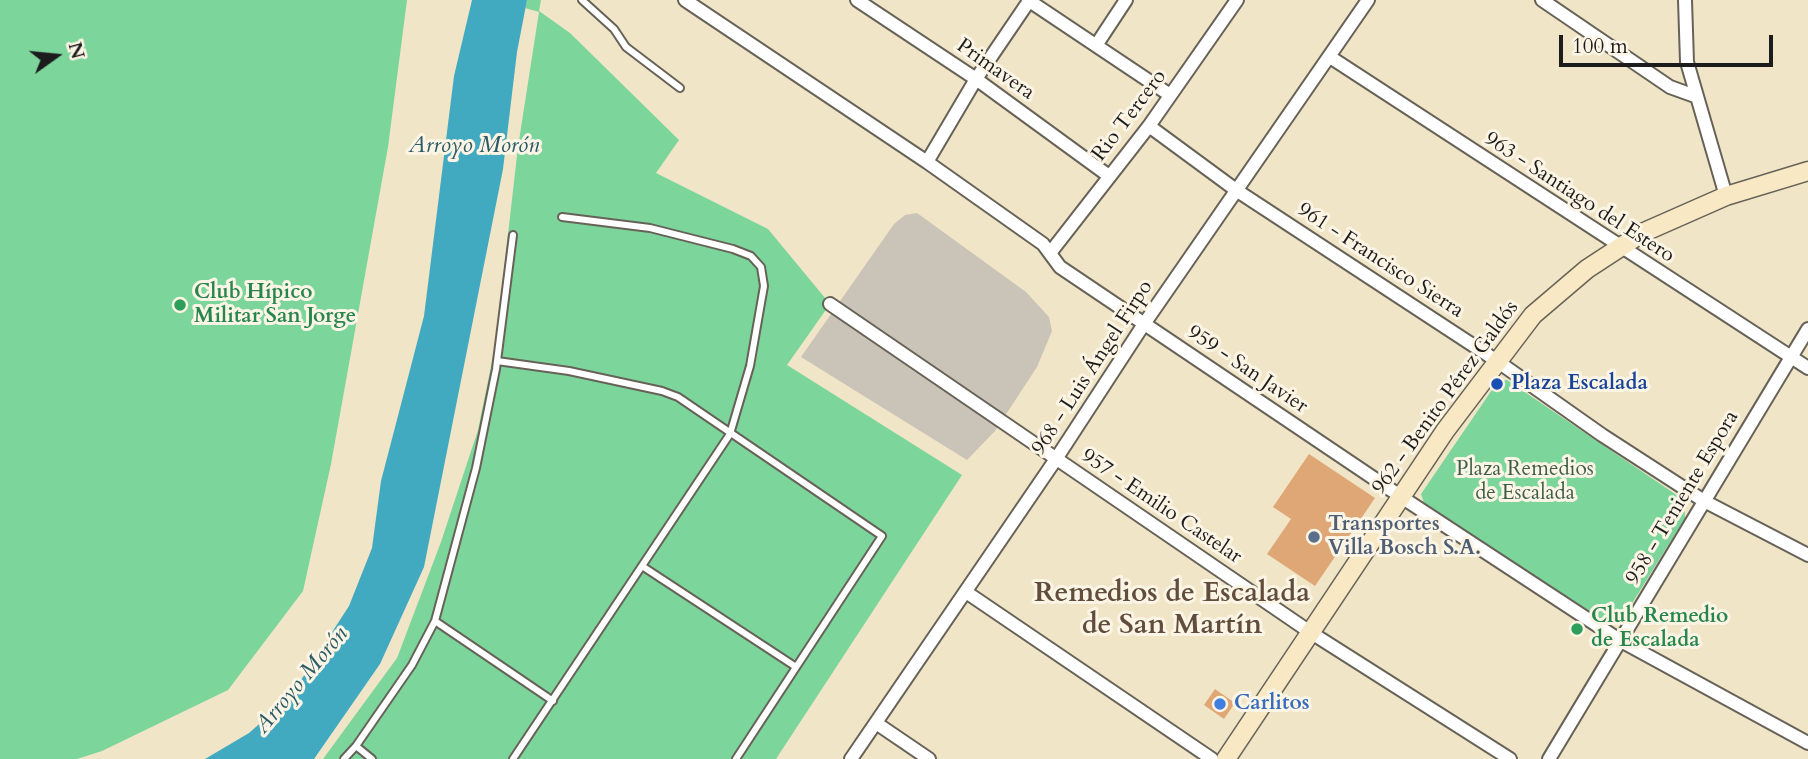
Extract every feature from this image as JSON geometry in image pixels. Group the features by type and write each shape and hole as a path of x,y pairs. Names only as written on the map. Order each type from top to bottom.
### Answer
{"main road":[{"name":"962 - Benito Pérez Galdós","path":"1226,759 1401,496 1497,361 1533,316 1558,291 1618,246 1669,220 1726,196 1808,171"}],"street":[{"name":"959 - San Javier","path":"685,0 927,162 1043,244 1060,267 1620,641 1808,743"},
{"name":"Primavera","path":"857,0 976,79 1109,176"},
{"path":"927,162 976,79 1029,0 1170,95"},
{"path":"1097,44 1126,0"},
{"name":"Rio Tercero","path":"1050,253 1149,126 1237,0"},
{"name":"968 - Luis Ángel Firpo","path":"851,759 967,592 1144,324 1368,0"},
{"path":"1542,0 1670,87 1695,96"},
{"path":"1685,0 1684,31 1695,96 1726,196"},
{"name":"963 - Santiago del Estero","path":"1330,57 1808,369"},
{"name":"961 - Francisco Sierra","path":"1149,126 1236,190 1704,501 1808,555"},
{"name":"957 - Emilio Castelar","path":"830,304 1310,632 1510,759"},
{"name":"958 - Teniente Espora","path":"1549,759 1808,329"},
{"path":"967,592 1212,759"},
{"path":"876,723 929,759"}],"lane":[{"path":"582,0 614,29 626,47 680,88"},
{"path":"513,759 730,434 750,366 764,286 761,267 751,256 674,234 562,217"},
{"path":"344,759 356,747 412,665 435,621 476,468 497,360 513,235"},
{"path":"497,360 569,371 662,391 678,397 882,536 736,759"},
{"path":"642,566 796,667"},
{"path":"435,621 553,701"},
{"path":"356,747 372,759"}],"shaded area":[{"path":"917,213 1026,292 1049,317 1052,331 1037,367 995,431 967,460 801,357 894,224 905,215"}],"green space":[{"name":"Club Hípico Militar San Jorge","path":"0,0 407,0 388,147 331,464 303,591 228,690 102,751 77,759 0,759"},
{"path":"527,0 541,0 539,11 570,33 679,140 656,173 768,229 830,304 787,365 962,475 776,759 323,759 397,658 441,542 478,430 495,347 518,147 539,12 525,8"},
{"name":"Plaza Remedios de Escalada","path":"1507,380 1684,500 1685,518 1623,618 1609,624 1425,506 1421,494 1498,381"}],"water":[{"name":"Arroyo Morón","path":"472,0 527,0 517,52 503,169 424,567 380,664 314,759 205,759 249,733 290,697 349,606 372,548 381,481 424,316 454,76"}],"building":[{"name":"Transportes Villa Bosch S.A.","path":"1309,454 1375,498 1315,586 1267,554 1291,519 1273,507"},
{"name":"Carlitos","path":"1215,689 1235,703 1224,719 1204,705"}],"place":[{"name":"Club Hípico Militar San Jorge","path":"180,305"},
{"name":"Plaza Escalada","path":"1497,384"},
{"name":"Transportes Villa Bosch S.A.","path":"1314,537"},
{"name":"Club Remedio de Escalada","path":"1577,629"},
{"name":"Carlitos","path":"1220,704"}],"district":[{"name":"Remedios de Escalada de San Martín","path":"1172,611"}]}
